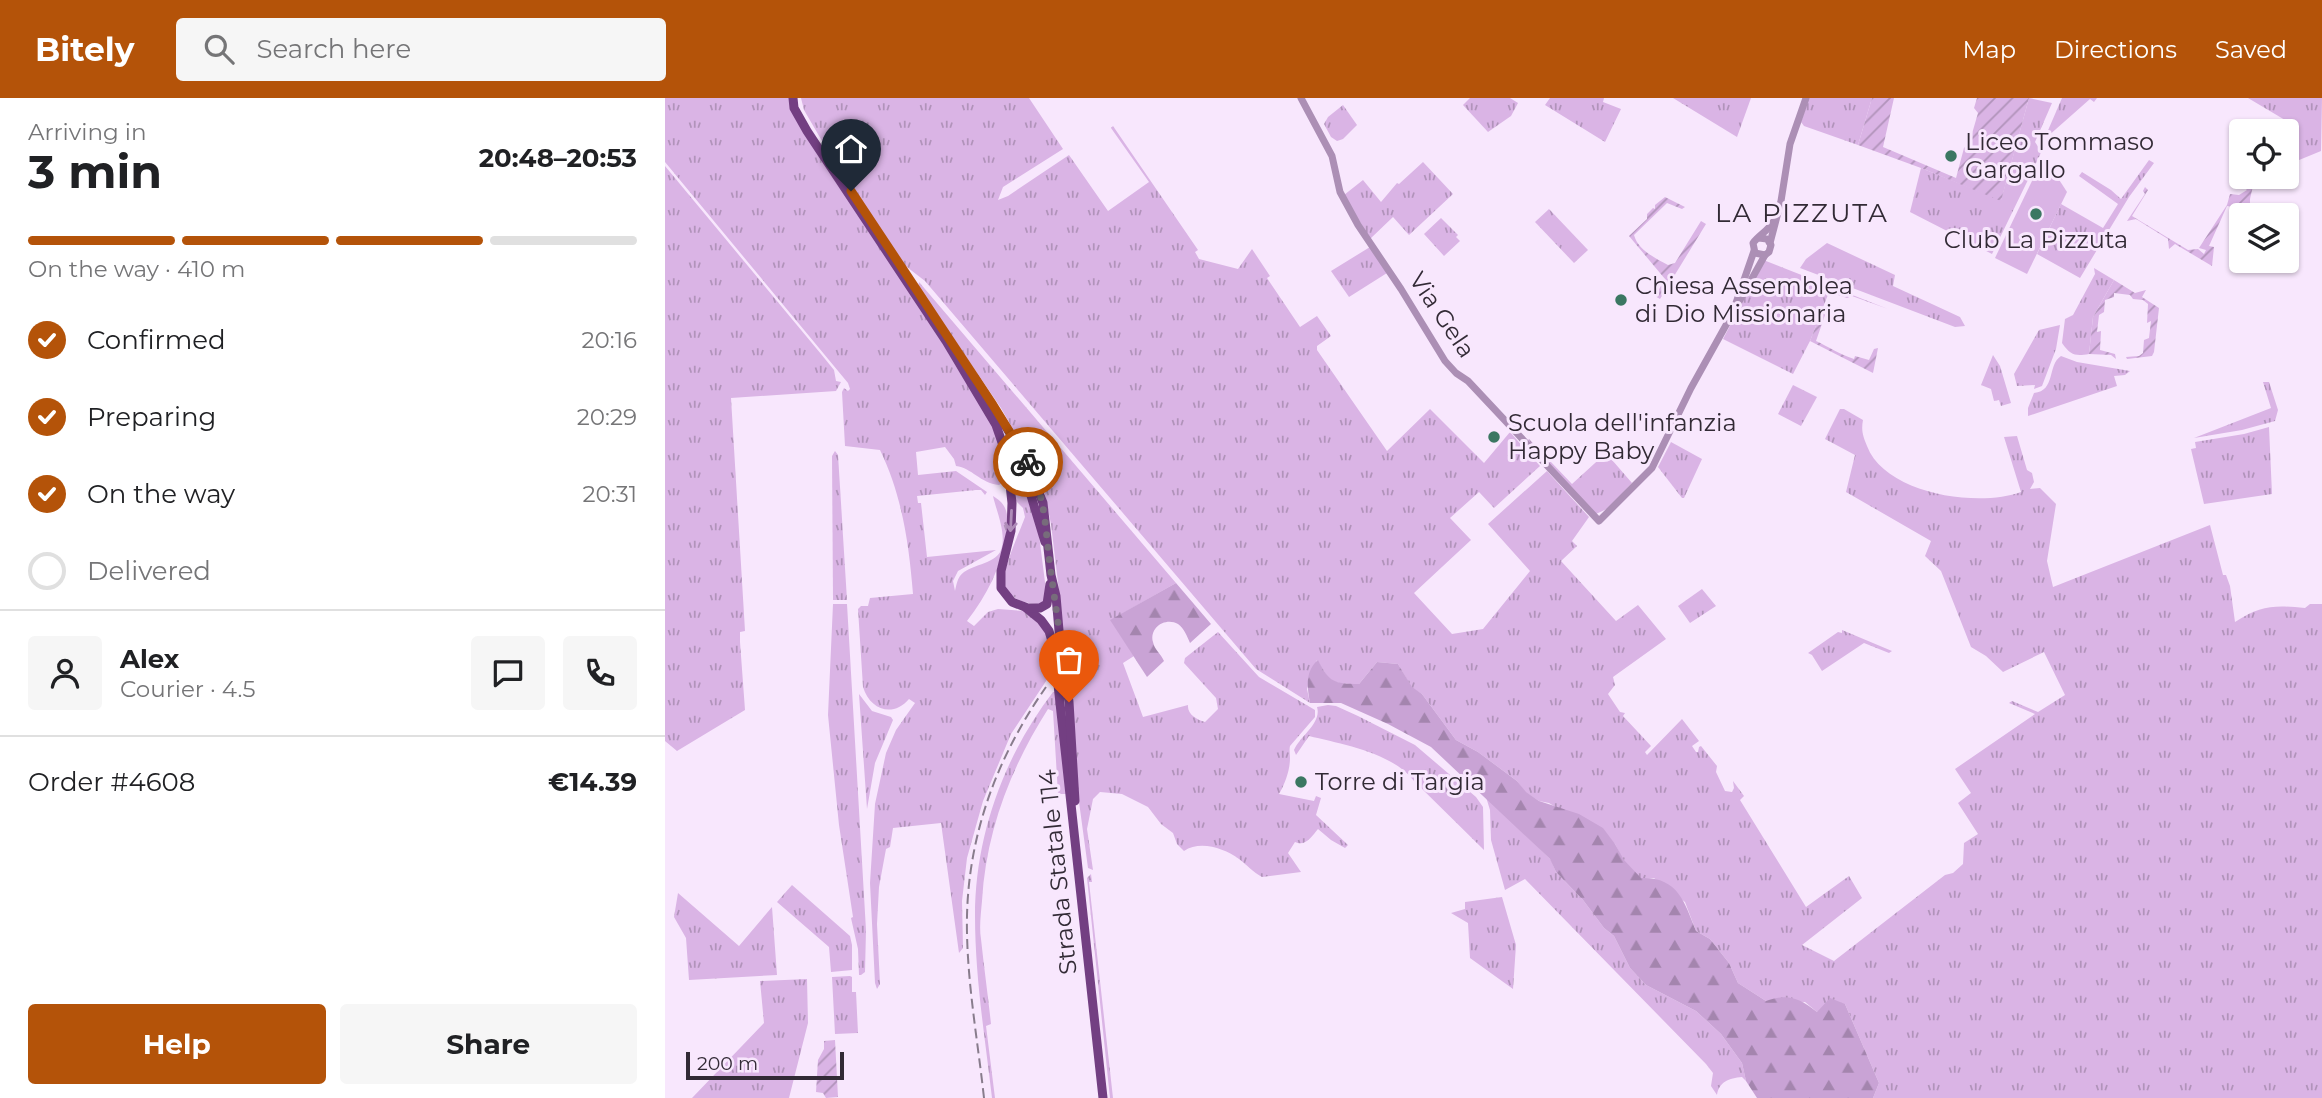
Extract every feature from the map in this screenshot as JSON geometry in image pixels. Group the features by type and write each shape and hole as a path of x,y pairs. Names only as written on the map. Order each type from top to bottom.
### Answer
{"main road":[{"name":"Strada Statale 114","path":"793,98 794,108 807,131 946,341 996,425 1004,445 1011,478 1011,531 1000,581 1007,598 1025,607 1045,624 1054,648 1105,1098"},
{"name":"Strada Statale 114","path":"798,98 799,107 807,123 1024,455 1043,503 1069,702 1075,804 1105,1098"},
{"path":"1011,478 1013,468 1017,466 1023,469 1049,553"},
{"path":"1025,607 1040,608 1047,604 1051,575"}],"street":[{"name":"Via Gela","path":"1301,98 1332,156 1340,192 1346,203 1445,361 1468,381 1599,521 1653,467 1691,388 1731,315"},
{"path":"1731,315 1770,250 1790,144 1806,98"},
{"path":"1731,315 1754,251 1753,243 1769,230 1777,215"},
{"path":"1759,238 1765,238 1770,243"},
{"path":"1754,251 1758,255 1765,255"}],"green space":[{"path":"665,98 789,98 982,406 1002,448 1005,481 999,485 956,466 945,447 916,452 918,475 956,471 987,492 985,495 981,490 976,490 917,496 918,503 921,503 927,557 996,550 958,571 953,581 955,591 964,572 998,555 1003,537 993,496 995,497 1003,504 1007,515 1004,547 992,581 967,621 974,626 988,612 998,609 1024,611 1042,626 1049,640 1052,672 1011,734 983,801 967,858 962,901 963,948 959,953 941,823 893,828 879,887 877,924 880,984 877,989 870,883 875,804 886,753 896,730 915,703 909,699 903,705 889,710 876,706 866,695 863,687 858,609 868,606 870,598 913,594 907,538 899,502 880,450 845,446 842,392 844,388 848,391 850,389 848,383 665,162"},
{"path":"801,98 1029,98 1063,149 1003,187 998,200 1069,155 1108,211 1149,182 1111,128 1113,126 1198,250 1195,252 1199,259 1238,269 1252,249 1270,276 1267,278 1300,327 1317,316 1331,336 1317,346 1317,350 1387,451 1430,409 1484,463 1510,432 1540,466 1494,508 1479,492 1450,518 1471,540 1414,593 1452,634 1483,629 1530,571 1488,524 1547,471 1589,517 1572,541 1577,546 1561,561 1616,621 1638,605 1666,639 1613,677 1615,685 1608,694 1620,712 1625,713 1623,716 1651,746 1645,752 1647,755 1682,719 1699,741 1692,746 1696,752 1701,746 1717,766 1716,772 1725,791 1732,792 1733,781 1744,796 1740,800 1806,907 1849,876 1862,898 1802,945 1834,961 1963,864 1964,843 1978,834 1958,803 1971,793 1955,769 2035,714 2009,703 2012,701 2038,712 2065,695 2044,652 2003,672 1986,656 1971,647 1941,571 1925,556 1931,541 1846,492 1855,455 1825,439 1840,409 1863,420 1867,446 1877,462 1893,476 1912,486 1958,497 2003,497 2021,492 2004,437 2017,436 2027,470 2032,473 2034,482 2030,489 2040,488 2056,504 2047,561 2053,587 2210,525 2223,575 2226,575 2230,586 2235,622 2269,607 2305,608 2310,604 2322,604 2322,1098 1873,1098 1879,1083 1845,1004 1817,1012 1805,1002 1766,1001 1738,983 1729,963 1710,939 1696,931 1685,902 1654,878 1641,879 1623,860 1615,844 1549,803 1539,801 1525,792 1517,781 1478,752 1456,740 1422,694 1412,688 1398,664 1377,662 1359,684 1350,684 1333,681 1317,660 1307,689 1310,703 1256,669 925,281 903,264 822,141 804,110"},
{"path":"1470,98 1510,98 1518,103 1511,116 1488,132 1463,105"},
{"path":"1550,98 1604,98 1603,102 1621,109 1605,142 1545,105"},
{"path":"1673,98 1751,98 1737,137"},
{"path":"1809,98 1872,98 1858,145 1804,126 1801,122"},
{"path":"1872,98 1894,98 1883,147 1956,178 1978,113 1974,108 1977,98 2029,98 2001,201 1858,145"},
{"path":"2029,98 2052,103 2035,142 2041,151 1992,254 1910,212 1921,168 2001,200"},
{"path":"2062,98 2097,98 2094,102 2090,99 2047,137 2046,135"},
{"path":"2248,98 2322,98 2321,151 2299,160 2299,119 2283,119"},
{"path":"1343,105 1357,125 1343,139 1337,141 1331,137 1324,124 1328,117"},
{"name":"Club La Pizzuta","path":"2043,158 2067,192 2027,274 1995,258"},
{"path":"2149,160 2154,163 2129,197 2080,278 2037,254 2061,204 2103,228 2118,204 2079,176 2082,172 2121,199"},
{"path":"1423,162 1453,194 1409,235 1393,217 1370,239 1344,195 1363,180 1381,202 1397,183"},
{"path":"665,166 834,370 836,381 841,382 836,391 731,398 745,631 740,632 740,642 745,710 677,751 665,741"},
{"path":"2145,187 2148,190 2132,216 2188,250 2198,249 2204,254 2206,250 2199,248 2227,205 2230,194 2239,195 2252,189 2250,203 2229,203 2227,206 2209,246 2214,247 2212,266 2175,244 2169,249 2168,239 2136,219 2127,221 2145,194"},
{"path":"1665,197 1685,207 1682,209 1667,203 1634,235 1639,245 1653,256 1668,265 1675,263 1701,221 1706,224 1660,299 1655,296 1665,279 1629,236"},
{"path":"1549,209 1588,250 1574,263 1535,222"},
{"path":"1441,218 1458,235 1456,237 1460,241 1444,256 1424,234"},
{"path":"1827,243 1895,275 1893,286 1960,317 1965,326 1955,327 1800,268 1806,259"},
{"path":"1370,247 1387,273 1349,297 1331,271"},
{"path":"1764,261 1888,309 1852,296 1847,298 1829,292 1810,341 1793,374 1723,339"},
{"path":"2094,268 2114,280 2093,317 2089,354 2077,355 2071,353 2062,343 2065,319 2073,315 2095,274"},
{"path":"2114,280 2135,293 2146,290 2142,297 2159,308 2152,356 2126,357 2143,353 2144,340 2149,338 2151,321 2147,323 2148,304 2143,300 2133,299 2130,295 2114,293 2114,297 2105,300 2104,312 2099,315 2097,332 2101,331 2100,350 2115,354 2116,359 2111,355 2089,354 2093,317"},
{"path":"919,282 1176,583 1111,620 1134,656 1123,663 1143,717 1188,705 1193,716 1205,722 1218,709 1216,698 1184,663 1185,658 1218,632 1259,677 1315,710 1315,717 1290,746 1288,772 1279,794 1314,801 1316,796 1321,798 1316,815 1348,845 1345,848 1318,829 1306,842 1295,842 1288,853 1301,872 1262,877 1239,859 1219,849 1197,846 1184,851 1177,844 1173,833 1161,824 1148,807 1122,794 1100,792 1093,799 1087,829 1093,870 1088,868 1079,802 1071,688 1062,640 1051,524 1044,490 1035,468 1001,408 918,287"},
{"path":"1822,310 1825,315 1816,341 1854,359 1855,356 1869,360 1874,349 1878,348 1873,373 1810,341"},
{"path":"2060,325 2056,349 2042,386 2034,389 2035,385 2017,386 2014,374 2039,330"},
{"path":"1993,355 2000,366 2011,403 2001,406 1999,400 1994,401 1991,389 1981,385"},
{"path":"2061,356 2077,362 2130,371 2125,375 2114,376 2117,386 2028,416 2034,393 2046,388 2054,365"},
{"path":"2263,382 2269,382 2278,410 2275,421 2194,438 2271,408"},
{"path":"1793,385 1817,397 1801,426 1778,414"},
{"path":"2269,427 2272,494 2204,504 2191,449 2196,448 2195,442"},
{"path":"1529,439 1572,484 1606,453 1632,483 1609,508 1596,514 1527,441"},
{"path":"1671,442 1702,459 1684,498 1658,467"},
{"path":"835,451 838,455 847,600 833,600 832,456"},
{"path":"1020,470 1039,535 1047,598 1043,604 1018,600 1005,587 1004,575 1025,517 1023,508 1016,501 1015,472"},
{"path":"1176,583 1211,624 1190,643 1178,624 1168,622 1159,625 1152,637 1164,661 1147,677 1110,620"},
{"path":"1702,589 1716,606 1690,623 1678,606"},
{"path":"833,604 847,604 866,930 865,972 861,975 839,825 828,715"},
{"path":"1842,630 1892,651 1889,653 1864,643 1822,671 1808,653 1838,632 1842,633"},
{"path":"1318,660 1333,680 1351,684 1359,684 1377,662 1398,664 1412,687 1422,694 1456,740 1478,752 1539,801 1579,814 1603,828 1624,860 1641,878 1653,879 1671,886 1683,901 1696,931 1710,939 1729,963 1738,983 1766,1001 1780,997 1793,998 1817,1012 1830,998 1845,1004 1879,1083 1873,1098 1757,1098 1746,1081 1742,1063 1721,1034 1696,1011 1646,985 1630,968 1614,936 1556,872 1550,859 1431,747 1341,703 1310,703 1309,674"},
{"path":"1053,692 1067,794 1058,794 1053,711 1048,709 1023,754 1003,800 984,875 980,930 991,1024 986,1026 995,1098 992,1098 975,939 976,886 980,856 996,798 1007,770 1020,743"},
{"path":"859,694 872,711 893,720 875,763 867,809"},
{"path":"1328,705 1358,716 1415,745 1476,797 1483,807 1484,850 1405,771 1393,763 1351,746 1309,736 1296,755 1294,750 1314,724 1317,707"},
{"path":"1486,797 1551,860 1556,872 1614,936 1630,968 1646,985 1696,1011 1721,1034 1742,1063 1746,1081 1742,1077 1729,1080 1722,1084 1717,1095 1711,1086 1713,1073 1706,1064 1525,879 1505,890 1491,840 1490,810"},
{"path":"1091,874 1092,882 1089,882 1113,1098 1110,1098 1087,878"},
{"path":"792,885 850,936 852,970 831,972 829,947 777,902"},
{"path":"678,893 739,946 772,907 777,975 689,980 686,938 674,917"},
{"path":"1502,897 1516,945 1513,989 1470,958 1468,923 1451,913 1465,909 1465,902"},
{"path":"850,976 852,992 856,992 858,1033 835,1034 832,977"},
{"path":"807,979 808,1023 789,1098 692,1098 764,1023 760,981"},
{"path":"835,1040 838,1097 826,1098 823,1093 816,1092 818,1060 824,1049 824,1041"}],"railway":[{"path":"984,1098 968,954 971,866 978,834 998,773 1012,743 1046,687"}],"way so far":[{"path":"1028,462 1046,518 1051,575 1069,702"}],"place":[{"name":"Liceo Tommaso Gargallo","path":"1951,156"},
{"name":"Club La Pizzuta","path":"2036,214"},
{"name":"Chiesa Assemblea di Dio Missionaria","path":"1621,300"},
{"name":"Scuola dell'infanzia Happy Baby","path":"1494,437"},
{"name":"Torre di Targia","path":"1301,782"}],"district":[{"name":"LA PIZZUTA","path":"1802,213"}],"route":[{"path":"851,191 1028,462"}]}
